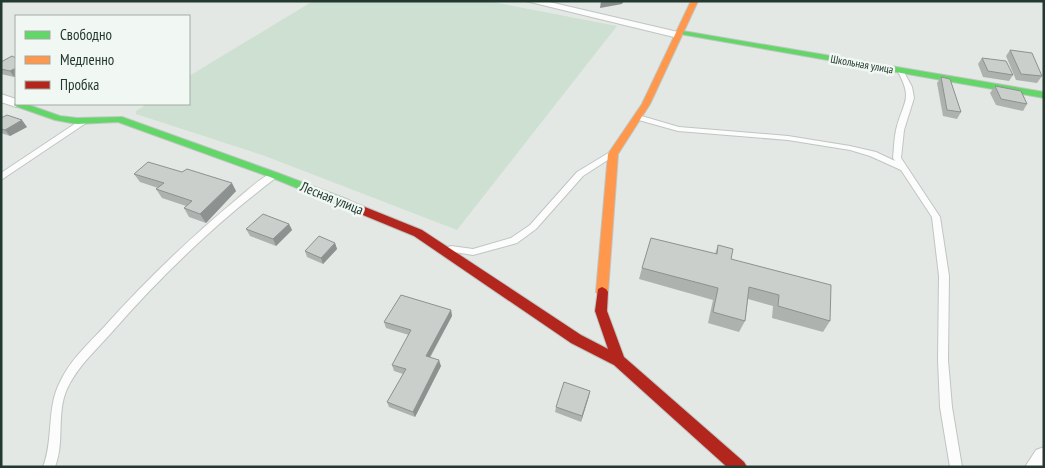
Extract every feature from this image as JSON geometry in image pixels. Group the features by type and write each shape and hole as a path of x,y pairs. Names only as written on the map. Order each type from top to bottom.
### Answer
{"street":[{"name":"Школьная улица","path":"531,1 679,34 1044,95"},
{"path":"695,1 646,104 613,154 601,311 619,361 739,467"},
{"name":"Лесная улица","path":"1,98 15,102"},
{"name":"Лесная улица","path":"22,105 58,118 86,121 119,119 274,175 418,233 576,339 619,361"},
{"path":"1036,467 1044,458"}],"lane":[{"path":"900,70 908,83 912,101 900,127 897,158 936,217 944,276 943,360 946,407 956,467"},
{"path":"638,117 678,129 788,138 850,148 872,154 905,169"},
{"path":"1,177 86,121"},
{"path":"440,248 473,252 514,241 533,227 580,174 613,154"},
{"path":"49,467 54,457 55,423 60,393 81,360 133,301 214,223 274,175"}],"green space":[{"path":"313,1 488,1 617,26 457,230 265,156 136,114 136,111 145,105 190,105 190,75"}],"building":[{"path":"1010,50 1032,53 1042,76 1021,74"},
{"path":"12,56 15,58 15,68 10,71 1,69 1,62"},
{"path":"982,58 1006,61 1013,75 988,71"},
{"path":"941,77 950,79 961,112 947,110"},
{"path":"995,86 1021,91 1027,104 1001,99"},
{"path":"7,115 22,120 5,130 1,129 1,118"},
{"path":"148,162 182,172 187,169 232,183 200,214 184,208 192,201 156,189 164,183 134,174"},
{"path":"263,214 289,224 273,239 246,229"},
{"path":"319,236 335,243 321,258 305,251"},
{"path":"651,238 717,254 718,245 733,249 731,259 831,285 830,321 778,306 779,295 749,287 745,321 713,312 718,288 642,268"},
{"path":"401,295 451,310 426,356 439,360 413,412 387,402 406,369 392,365 411,330 384,322"},
{"path":"564,382 590,391 582,416 556,407"}],"traffic: fast":[{"path":"680,32 1044,95"},
{"path":"21,105 58,118 77,121 119,119 274,175 345,203"}],"traffic: slow":[{"path":"602,292 613,154 646,104 695,1"}],"traffic: jam":[{"path":"345,203 418,233 576,339 619,361"},
{"path":"602,292 601,311 619,361 739,467"}]}
